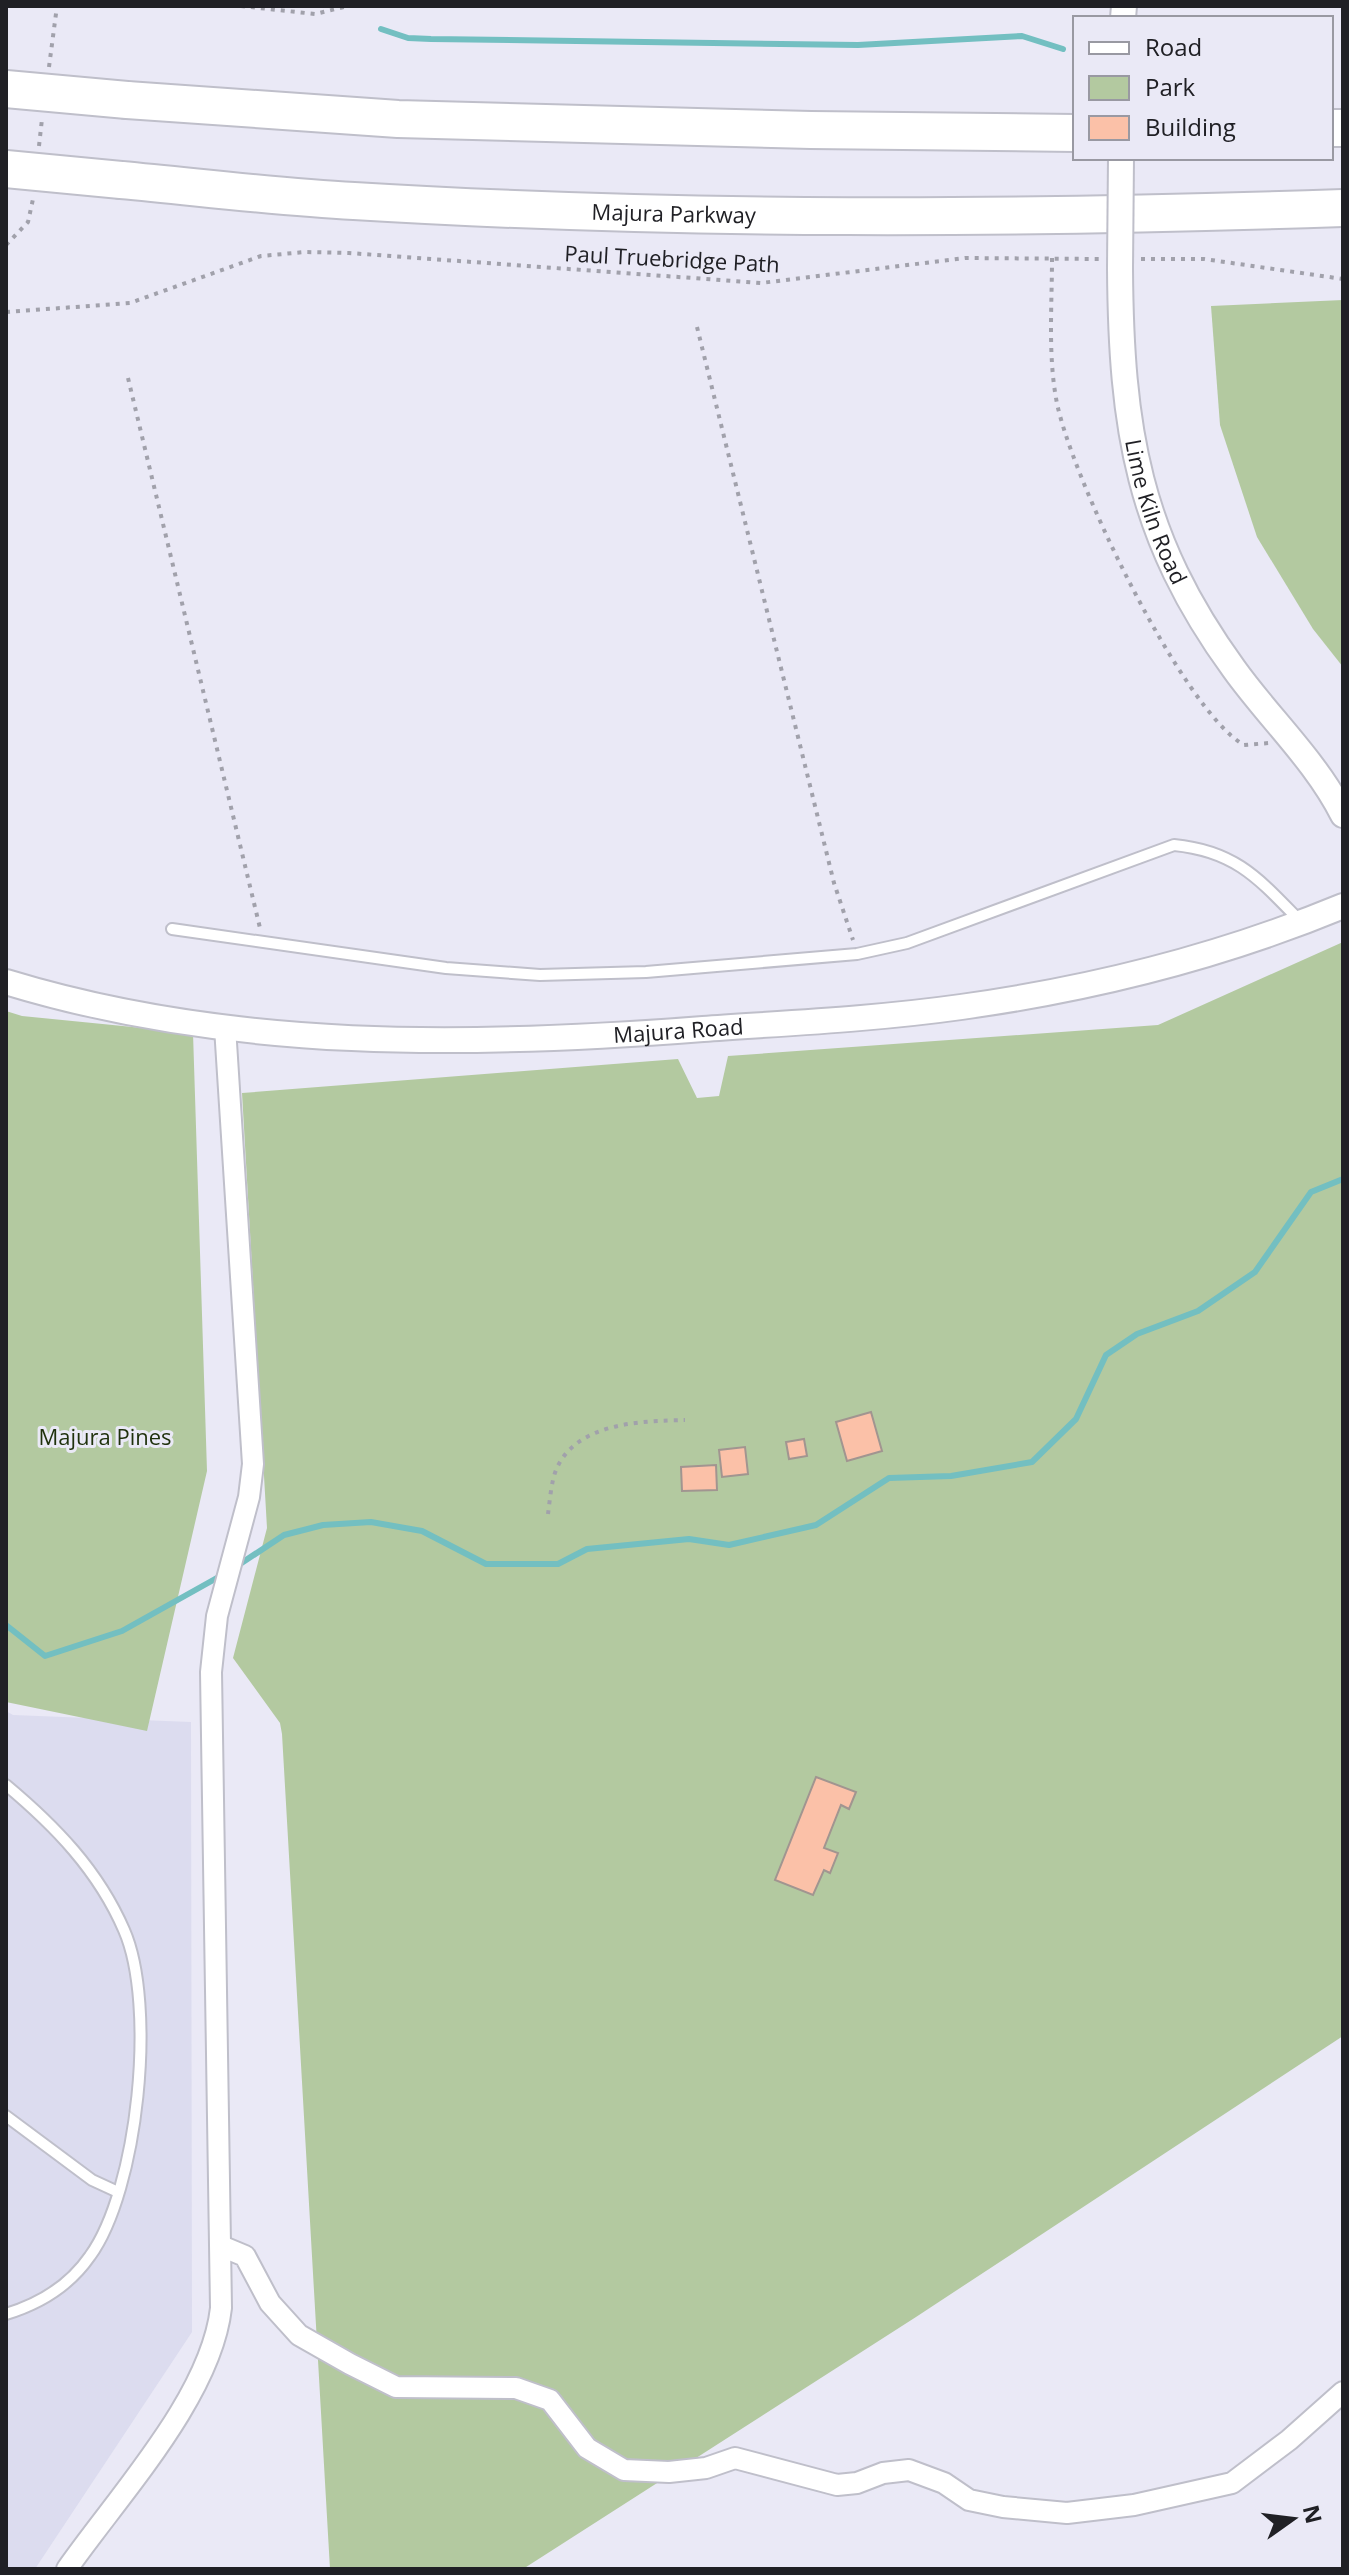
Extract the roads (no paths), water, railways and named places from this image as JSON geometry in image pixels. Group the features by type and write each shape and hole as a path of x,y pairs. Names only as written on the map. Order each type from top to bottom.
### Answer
{"highway":[{"path":"6,89 398,119 811,130 1073,133"},
{"name":"Majura Parkway","path":"26,171 351,201 758,217 1343,208"}],"street":[{"name":"Lime Kiln Road","path":"1121,160 1121,364 1126,405 1151,519 1175,575 1199,616 1233,668 1324,781 1343,815"},
{"name":"Majura Road","path":"6,982 119,1009 225,1027 326,1038 522,1042 909,1013 1106,980 1302,923 1343,906"},
{"path":"67,2569 175,2418 206,2367 220,2321 211,1672 217,1616 249,1497 253,1464 225,1027"},
{"path":"221,2246 245,2256 270,2303 299,2335 350,2364 396,2387 516,2388 550,2400 587,2448 624,2470 669,2472 706,2468 735,2458 837,2485 909,2470 944,2483 969,2500 1067,2513 1134,2505 1232,2483 1289,2440 1343,2392"}],"lane":[{"path":"172,929 446,968 540,975 646,972 857,954 907,943 1174,845 1209,849 1256,876 1302,923"},
{"path":"6,1785 61,1835 84,1861 113,1909 133,1961 140,2005 140,2072 118,2192 103,2236 72,2278 32,2305 6,2314"},
{"path":"6,2116 92,2180 118,2192"}],"waterway":[{"path":"381,29 408,38 431,39 858,45 1022,36 1063,49"},
{"path":"237,1566 284,1535 323,1525 371,1522 422,1531 486,1564 558,1564 587,1549 689,1539 729,1545 816,1525 889,1478 951,1476 1032,1462 1076,1419 1106,1355 1137,1334 1198,1311 1255,1272 1311,1192 1343,1179"},
{"path":"6,1625 45,1656 122,1631 224,1574"}],"park label":[{"name":"Majura Pines","path":"105,1437"}]}
